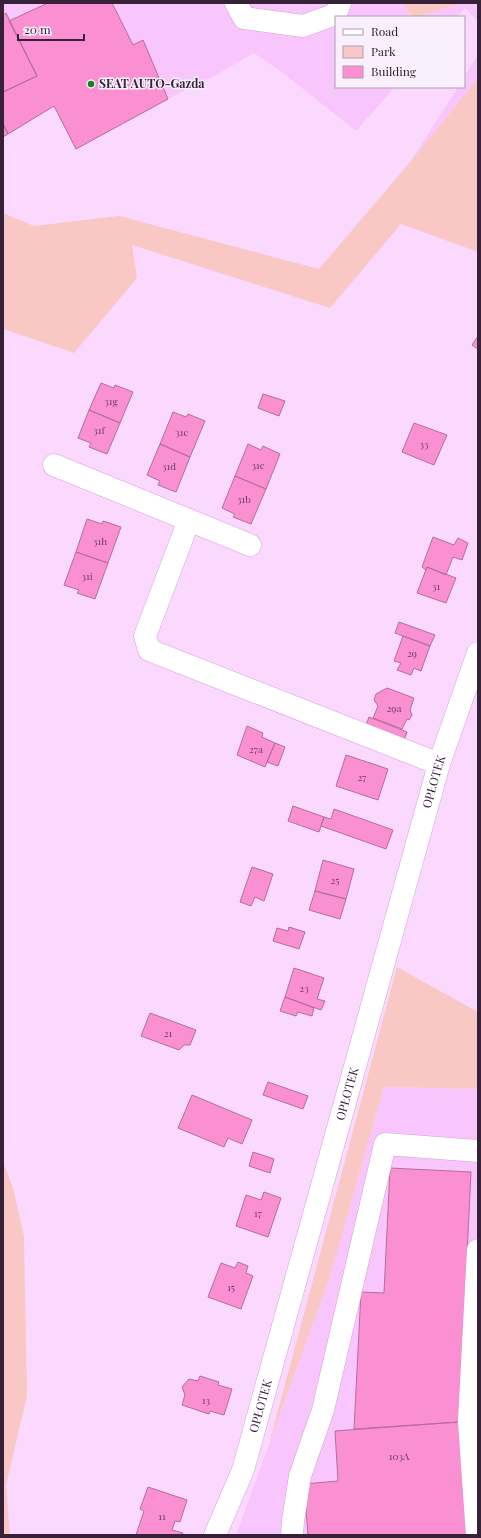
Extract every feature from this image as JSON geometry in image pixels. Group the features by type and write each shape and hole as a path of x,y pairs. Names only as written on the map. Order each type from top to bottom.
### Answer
{"street":[{"path":"236,3 244,18 269,12 303,26 336,14 340,3"},
{"path":"54,465 250,545"},
{"path":"188,520 145,636 149,650 439,764"},
{"name":"OPŁOTEK","path":"215,1535 243,1470 439,764 478,653"},
{"path":"292,1535 300,1476 323,1410 385,1144 478,1151"},
{"path":"476,1535 470,1422 478,1250"}],"shaded area":[{"path":"3,3 403,3 410,16 335,16 335,88 394,88 356,131 283,73 254,53 216,75 168,99 76,149 54,106 3,137"},
{"path":"463,3 474,3 478,6 478,21 465,8 458,16 420,16"},
{"path":"478,55 478,78 411,161 457,88 465,88 465,75"},
{"path":"384,1087 478,1089 478,1535 236,1535 330,1277"}],"green space":[{"path":"403,3 463,3 420,16 410,16"},
{"path":"478,78 478,252 401,224 330,308 132,245 137,278 74,353 3,329 3,213 34,226 119,216 319,269 411,161"},
{"path":"397,967 478,1012 478,1089 384,1087 330,1277 269,1444"},
{"path":"3,1161 13,1188 24,1236 27,1396 6,1485 10,1535 3,1535"}],"building":[{"name":"SEAT AUTO-Gazda","path":"48,3 112,3 133,45 143,40 168,99 76,149 54,106 8,134 3,124 3,92 37,76 9,21"},
{"path":"6,13 37,76 3,92 3,15"},
{"path":"3,124 8,134 3,137"},
{"path":"478,336 478,349 472,345"},
{"path":"101,383 114,388 115,385 133,392 120,423 89,410"},
{"path":"263,394 285,401 279,416 258,408"},
{"path":"89,410 120,423 107,454 89,447 91,443 78,438"},
{"path":"173,412 186,417 188,414 205,421 190,457 160,444"},
{"path":"414,423 447,435 434,465 402,452"},
{"path":"160,444 190,457 176,492 158,485 160,481 147,475"},
{"path":"248,444 261,450 263,446 280,454 266,489 235,476"},
{"path":"235,476 266,489 251,524 233,517 235,514 222,508"},
{"path":"87,519 102,524 103,521 121,527 108,563 76,552"},
{"path":"433,537 454,545 458,538 468,543 462,560 453,557 446,575 427,567 426,570 422,567"},
{"path":"76,552 108,563 95,599 77,593 79,590 64,585"},
{"path":"427,567 456,578 446,603 417,593"},
{"path":"399,622 435,635 430,646 395,633"},
{"path":"403,636 430,646 421,671 414,668 411,675 397,670 401,663 394,661"},
{"path":"387,688 414,698 410,710 412,715 409,720 407,719 402,729 373,718 378,706 374,700 376,694"},
{"path":"369,717 407,732 403,743 365,728"},
{"path":"247,726 263,733 262,737 275,743 265,767 237,755"},
{"path":"275,743 285,747 278,766 267,762"},
{"path":"346,755 388,769 378,800 336,786"},
{"path":"293,806 324,817 319,832 288,821"},
{"path":"334,809 393,830 386,849 321,826 324,817 331,819"},
{"path":"323,860 354,869 346,899 315,891"},
{"path":"252,867 273,874 264,901 255,897 251,906 240,902"},
{"path":"315,891 346,899 340,919 309,910"},
{"path":"289,927 305,932 299,949 273,941 277,928 288,931"},
{"path":"294,968 324,978 317,999 325,1001 321,1010 285,997"},
{"path":"285,997 314,1008 312,1016 298,1012 296,1016 280,1011"},
{"path":"150,1013 196,1030 190,1045 184,1045 179,1050 141,1036"},
{"path":"268,1082 308,1096 303,1109 263,1095"},
{"path":"192,1095 252,1120 242,1144 228,1138 224,1147 178,1128"},
{"path":"253,1152 274,1159 270,1173 249,1166"},
{"path":"390,1168 471,1172 459,1422 354,1429 361,1292 384,1293"},
{"path":"264,1192 281,1198 268,1237 236,1226 246,1195 261,1200"},
{"path":"238,1262 248,1266 246,1273 253,1276 241,1309 208,1297 221,1263 235,1268"},
{"path":"200,1376 219,1382 218,1385 232,1389 224,1415 210,1411 209,1414 182,1405 185,1395 182,1387 189,1379 198,1381"},
{"path":"459,1422 467,1535 308,1535 304,1484 338,1481 335,1431"},
{"path":"148,1487 187,1500 180,1522 175,1521 172,1530 183,1533 182,1535 136,1535 144,1511 140,1509"}],"place":[{"name":"SEAT AUTO-Gazda","path":"91,84"}]}
